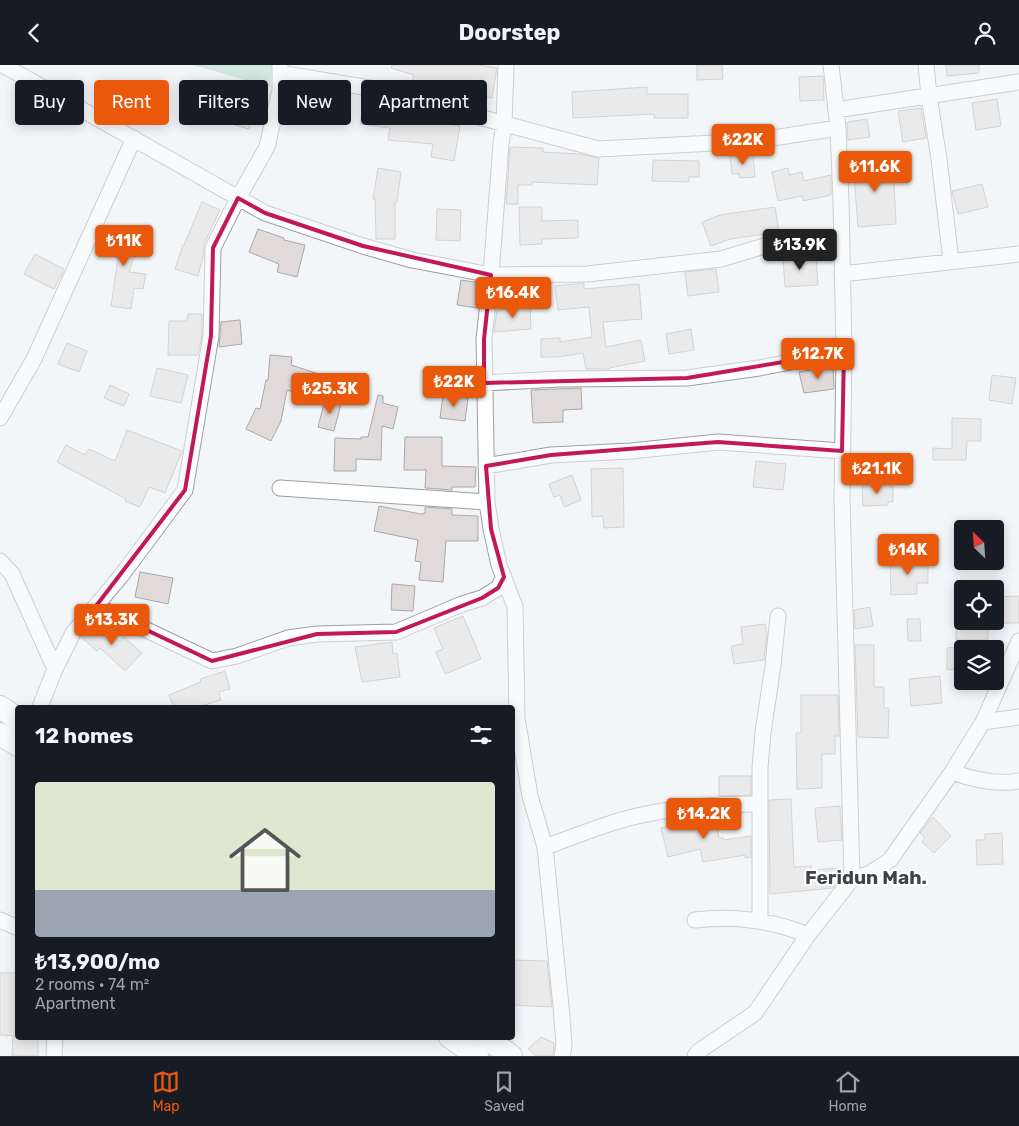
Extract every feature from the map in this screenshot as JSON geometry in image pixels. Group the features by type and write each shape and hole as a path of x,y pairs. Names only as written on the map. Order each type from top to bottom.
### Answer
{"highway":[{"path":"0,707 15,717"},
{"path":"0,734 15,743"},
{"path":"454,1040 477,1056"},
{"path":"490,1040 511,1056"}],"street":[{"path":"3,65 265,213 363,247 412,259 491,275 587,274 721,259 774,243 841,244"},
{"path":"506,65 504,124 500,143 491,275 484,339 487,502 499,565 515,607 517,718 530,796 545,847 561,1006 564,1045 562,1056"},
{"path":"831,65 838,129 841,201 844,352 842,499 852,879"},
{"path":"926,65 951,261"},
{"path":"41,705 72,633 122,576 185,490 211,336 213,248 238,198 267,147 280,90 280,69 375,89 598,149 753,141 838,129"},
{"path":"836,110 1019,82"},
{"path":"0,418 34,359 134,138"},
{"path":"842,274 1019,253"},
{"path":"484,383 559,379 687,378 759,368 844,352"},
{"path":"486,466 551,455 631,451 718,442 842,451"},
{"path":"280,488 487,502"},
{"path":"0,561 12,574 55,669"},
{"path":"96,606 212,661 237,656 288,639 307,635 396,632 462,604 482,598 498,588 504,577"},
{"path":"760,920 760,804 763,732 778,616"},
{"path":"695,1056 699,1051 755,1013 808,935 852,879 869,874 890,860 952,771 983,722 1019,641"},
{"path":"983,722 1019,717"},
{"path":"952,771 984,781 999,783 1019,781"},
{"path":"545,847 608,824 655,812 702,806 760,804"},
{"path":"695,920 727,918 760,920 808,935"},
{"path":"0,920 15,927"},
{"path":"54,1056 55,1040"}],"highlighted area":[{"path":"238,198 265,213 363,246 491,275 484,339 484,383 687,378 844,352 842,451 718,442 551,455 486,466 491,529 504,577 498,588 482,598 396,632 317,634 212,661 96,606 185,490 211,336 213,248"}],"green space":[{"path":"193,65 272,65 270,87 268,86 268,80 246,80"}],"building":[{"path":"392,65 479,65 497,68 492,98 487,97 487,80 412,80 414,75 391,68"},
{"path":"697,65 722,65 723,79 697,80"},
{"path":"946,65 979,65 979,73 947,76"},
{"path":"823,76 824,100 800,101 799,77"},
{"path":"647,87 647,94 688,94 688,118 654,118 654,114 573,118 572,92"},
{"path":"997,99 1001,126 976,130 972,103"},
{"path":"921,108 926,138 903,142 898,111"},
{"path":"867,119 870,137 848,140 847,122"},
{"path":"234,125 250,125 249,129"},
{"path":"368,125 460,126 454,161 431,157 433,144 388,140 390,128"},
{"path":"510,147 543,148 543,152 579,154 599,158 597,185 533,182 532,185 518,185 518,204 506,204"},
{"path":"753,154 755,177 739,178 739,174 732,174 730,156"},
{"path":"653,160 699,161 699,177 689,177 689,182 652,181"},
{"path":"893,161 896,224 858,227 853,163"},
{"path":"378,168 401,172 397,202 395,202 395,239 376,239 375,199 373,199"},
{"path":"788,168 789,175 802,172 804,181 831,175 831,195 803,201 802,196 778,201 772,172"},
{"path":"982,184 988,207 958,214 952,191"},
{"path":"202,202 220,210 204,244 198,276 175,269 183,245"},
{"path":"519,207 542,207 542,221 578,220 578,238 542,239 542,244 520,245"},
{"path":"775,207 779,232 730,239 711,246 702,222 720,215"},
{"path":"437,209 461,210 460,241 436,240"},
{"path":"110,227 141,237 129,272 146,274 143,289 134,288 131,309 111,306 118,258 105,254 106,250 103,249"},
{"path":"258,229 284,238 284,240 305,245 297,277 277,272 279,264 249,252"},
{"path":"35,254 64,269 54,289 24,274"},
{"path":"816,256 818,285 785,287 783,257"},
{"path":"716,269 719,292 688,296 685,272"},
{"path":"461,280 481,283 478,308 457,305"},
{"path":"584,283 584,289 639,284 642,319 603,322 606,347 641,340 645,361 609,369 586,369 583,353 558,357 541,357 541,339 560,338 560,342 592,337 589,307 558,310 555,286"},
{"path":"530,305 531,329 494,332 497,310 518,309 518,306"},
{"path":"188,314 202,314 202,335 198,355 168,355 169,321 187,321"},
{"path":"240,320 242,344 219,347 221,322"},
{"path":"691,329 694,350 669,354 666,334"},
{"path":"67,343 87,351 79,372 58,364"},
{"path":"270,355 292,357 291,365 322,375 314,399 287,390 281,421 271,441 246,429 256,408 260,409 266,380 268,380"},
{"path":"833,366 834,389 804,393 799,372"},
{"path":"157,368 188,375 181,403 150,396"},
{"path":"992,375 1016,378 1012,404 989,400"},
{"path":"110,385 129,394 124,406 104,398"},
{"path":"581,388 582,409 563,410 563,422 533,423 531,390"},
{"path":"378,395 383,396 383,403 398,407 393,429 382,426 381,460 356,459 356,471 334,471 335,438 361,439 361,437 368,437"},
{"path":"443,395 468,398 465,421 440,418"},
{"path":"325,400 341,404 334,431 318,427"},
{"path":"952,418 981,419 981,441 967,441 966,460 933,460 933,448 952,449"},
{"path":"127,430 182,451 165,493 149,487 140,507 125,501 126,499 57,462 66,445 85,455 89,449 115,461"},
{"path":"405,437 442,437 442,466 476,467 475,487 452,487 452,490 425,488 426,470 404,470"},
{"path":"756,461 786,464 783,490 753,487"},
{"path":"623,468 624,527 604,528 603,516 592,517 591,469"},
{"path":"572,475 581,500 564,507 560,495 554,497 549,484"},
{"path":"862,486 893,486 893,502 888,502 888,505 863,506"},
{"path":"379,506 421,514 425,513 425,507 452,509 452,515 478,516 478,541 446,541 443,582 419,580 421,562 415,561 418,540 374,531"},
{"path":"928,560 928,583 917,583 917,594 891,595 890,561"},
{"path":"140,572 173,578 168,604 135,597"},
{"path":"392,584 415,586 413,611 391,610"},
{"path":"1019,596 1019,623 1004,623 1004,597"},
{"path":"870,607 873,626 855,629 854,610"},
{"path":"463,616 481,659 445,674 436,652 443,649 434,628"},
{"path":"907,619 920,619 921,641 908,641"},
{"path":"99,621 120,642 124,637 142,653 125,671 100,648 97,651 82,638"},
{"path":"765,624 767,634 764,660 734,664 731,646 743,644 741,627"},
{"path":"956,630 988,630 988,640 956,640"},
{"path":"392,642 393,654 397,653 400,677 362,682 355,647"},
{"path":"855,645 874,645 874,687 884,687 884,708 889,708 888,738 858,737"},
{"path":"947,648 954,648 954,670 947,670"},
{"path":"225,671 230,689 219,692 221,700 205,705 173,705 169,695 201,682 200,679"},
{"path":"940,676 942,703 911,706 909,679"},
{"path":"801,695 838,695 839,736 835,736 835,754 822,754 822,788 797,789 796,733 801,733"},
{"path":"719,776 751,776 751,795 719,796"},
{"path":"791,799 794,867 811,866 812,870 839,868 840,879 833,888 770,894 769,800"},
{"path":"840,806 842,840 818,842 815,808"},
{"path":"715,815 719,838 723,838 723,840 751,836 751,857 745,858 745,855 703,862 700,849 668,857 661,828 696,819 696,816"},
{"path":"933,817 951,836 934,853 922,842 925,838 920,833"},
{"path":"1002,833 1003,864 977,865 976,840 985,840 985,834"},
{"path":"515,960 547,961 552,1007 515,1005"},
{"path":"0,973 15,973 15,1036 0,1035"},
{"path":"13,1037 15,1037 15,1040 38,1040 38,1056 12,1056"},
{"path":"541,1037 554,1043 553,1056 536,1056 528,1049"}],"district":[{"name":"Feridun Mah.","path":"866,877"}]}
